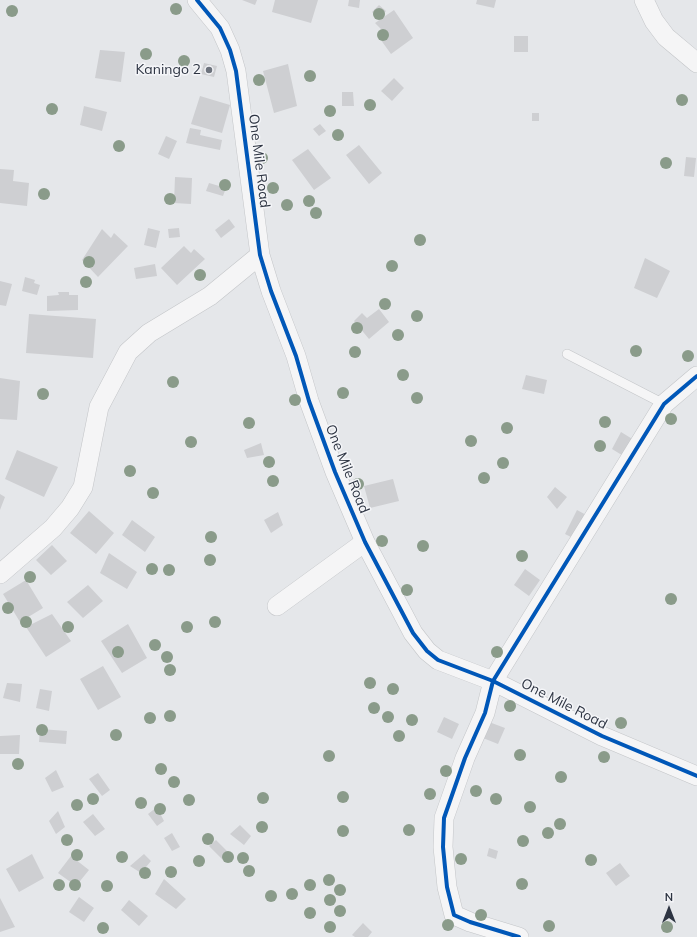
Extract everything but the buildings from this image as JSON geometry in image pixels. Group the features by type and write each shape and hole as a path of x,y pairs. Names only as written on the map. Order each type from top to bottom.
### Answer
{"street":[{"name":"One Mile Road","path":"197,0 220,28 230,50 236,71 260,256 270,291 296,356 309,401 327,451 364,542 413,633 426,651 438,660 493,681 602,736 697,776"},
{"path":"644,0 654,21 666,37 697,63"},
{"path":"0,574 53,528 70,508 82,487 99,407 128,352 149,333 210,296 260,256"},
{"path":"519,937 454,915 446,874 443,847 444,818 465,758 485,713 493,681 664,404 697,376"},
{"path":"277,606 364,542"}],"lane":[{"path":"567,354 664,404"}],"cycle path":[{"path":"197,0 220,28 230,50 236,71 260,255 271,291 296,356 309,401 335,472 365,542 413,633 427,651 438,660 493,681 602,736 697,776"},
{"path":"519,937 470,922 454,915 447,887 443,847 444,818 465,758 485,713 493,681 664,404 697,376"}],"place":[{"name":"Kaningo 2","path":"209,70"}]}
